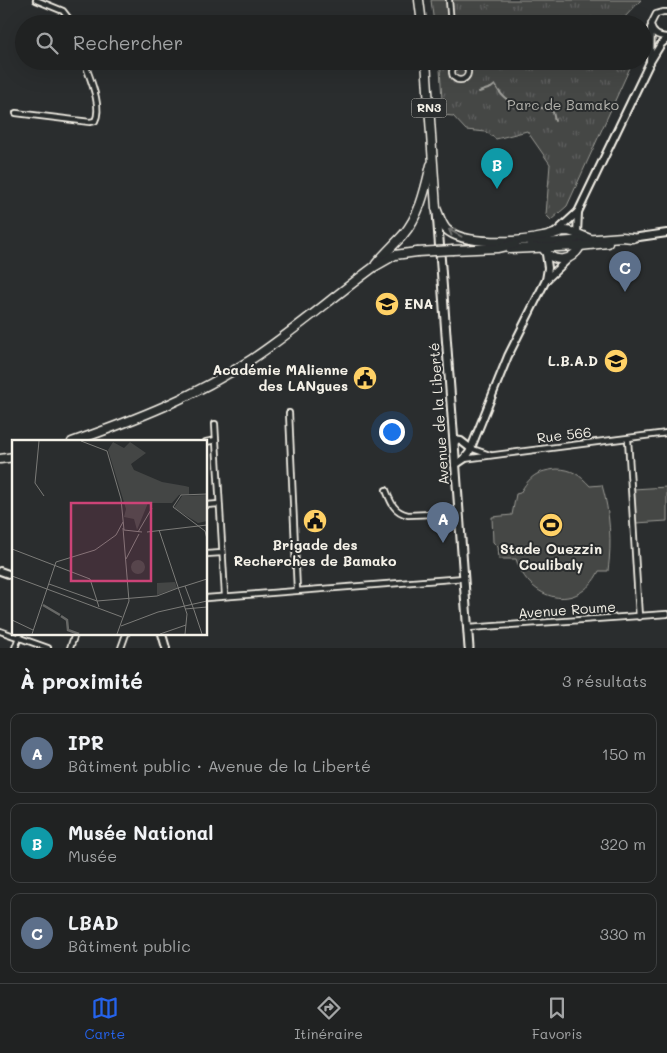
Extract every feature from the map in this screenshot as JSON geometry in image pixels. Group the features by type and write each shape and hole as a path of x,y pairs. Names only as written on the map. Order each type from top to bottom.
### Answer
{"highway":[{"path":"419,0 421,15"},
{"name":"RN3","path":"427,70 432,156"},
{"path":"432,156 436,208 442,224 448,230 469,240 530,239 563,231 579,240 622,241 632,238"},
{"path":"374,267 403,234 415,215 425,190 432,156"},
{"path":"77,440 164,408 201,390 252,359 374,267 396,255 453,250 544,248 579,240 632,238"},
{"path":"544,248 554,259 568,259 579,240"}],"main road":[{"name":"Avenue de la Liberté","path":"436,208 469,648"}],"street":[{"path":"36,0 63,11 66,15"},
{"path":"449,0 450,15"},
{"path":"652,22 653,17 659,12 667,12"},
{"path":"652,29 657,36 667,38"},
{"path":"652,59 667,38"},
{"path":"16,113 95,121 97,118 97,103 87,70"},
{"path":"455,465 464,459 470,448 508,356 546,280 548,268 544,248 554,234 578,212 646,70"},
{"path":"578,212 579,240"},
{"path":"632,238 667,233"},
{"path":"546,280 568,259"},
{"path":"288,413 296,590"},
{"path":"215,424 225,596"},
{"name":"Rue 566","path":"464,459 667,434"},
{"path":"628,438 639,616"},
{"path":"208,442 216,440"},
{"path":"454,440 460,441 470,448 492,455"},
{"path":"386,490 394,508 400,514 459,513"},
{"path":"208,505 219,504"},
{"path":"208,554 222,553"},
{"path":"0,571 12,575"},
{"path":"208,598 464,578"},
{"name":"Avenue Roume","path":"468,628 667,614"},
{"path":"15,648 20,636 48,648"},
{"path":"70,648 74,636"},
{"path":"121,648 125,636"}],"green space":[{"path":"431,0 641,0 627,15 433,15"},
{"name":"Parc de Bamako","path":"440,70 629,70 567,206 551,220 546,215 550,164 527,131 496,139 486,132 466,130 453,116 443,115"},
{"name":"Stade Ouezzin Coulibaly","path":"557,469 575,473 590,486 602,485 610,528 608,571 599,571 590,585 579,593 567,597 554,597 542,593 522,573 516,559 499,559 498,547 493,542 492,517 512,515 516,494 520,493 527,482 539,473"},
{"path":"667,487 667,521 636,523 633,489"}],"waterway":[{"path":"479,92 495,85 500,93 511,102 518,105 549,109 553,112 555,121"}],"place":[{"name":"Musée National","path":"497,189"},
{"name":"LBAD","path":"625,292"},
{"name":"ENA","path":"387,304"},
{"name":"L.B.A.D","path":"616,361"},
{"name":"Académie MAlienne des LANgues","path":"365,378"},
{"name":"Brigade des Recherches de Bamako","path":"315,521"},
{"name":"Stade Ouezzin Coulibaly","path":"551,525"},
{"name":"IPR","path":"443,543"}]}
